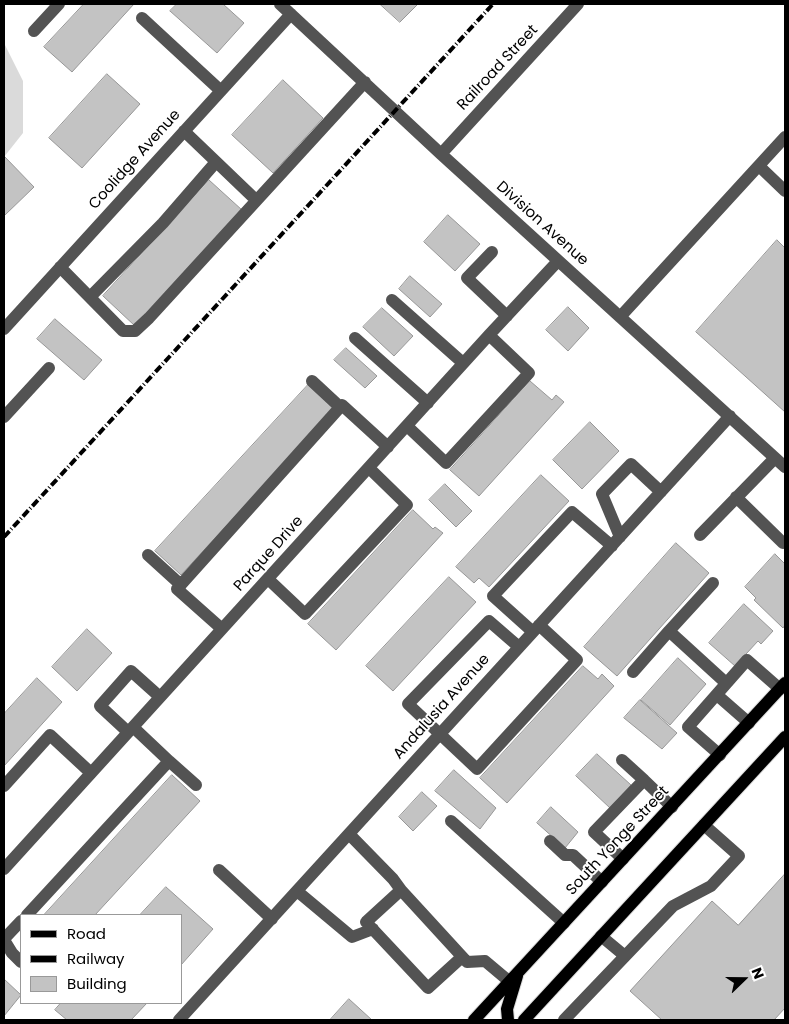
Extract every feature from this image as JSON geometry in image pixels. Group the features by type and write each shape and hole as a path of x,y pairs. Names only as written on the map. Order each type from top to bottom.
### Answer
{"main road":[{"name":"South Yonge Street","path":"474,1020 783,686"},
{"path":"526,1019 785,737"},
{"path":"508,1020 507,1009 519,972"}],"street":[{"path":"34,31 59,4"},
{"name":"Division Avenue","path":"280,4 441,154 785,467"},
{"name":"Railroad Street","path":"441,154 578,4"},
{"name":"Coolidge Avenue","path":"4,329 291,14"},
{"path":"142,18 221,90"},
{"path":"60,267 123,331 134,331 365,82"},
{"path":"184,131 256,200"},
{"path":"620,317 785,137"},
{"path":"90,297 163,222 216,162"},
{"path":"759,166 785,191"},
{"path":"492,252 467,278 507,316"},
{"name":"Parque Drive","path":"4,869 463,363 558,261"},
{"path":"392,300 463,363"},
{"path":"407,426 446,463 529,373 489,335"},
{"path":"355,338 428,403"},
{"path":"4,417 49,368"},
{"path":"312,381 340,407 342,405 388,447"},
{"path":"222,629 177,589 340,407"},
{"name":"Andalusia Avenue","path":"179,1020 730,416"},
{"path":"700,535 775,458"},
{"path":"616,541 602,494 631,464 661,492"},
{"path":"268,579 305,614 407,505 369,468"},
{"path":"736,497 783,542"},
{"path":"519,647 488,621 408,704 477,769 577,660 493,596 572,512 616,541"},
{"path":"148,555 181,585"},
{"path":"633,672 712,583"},
{"path":"669,631 726,683"},
{"path":"720,755 688,727 747,660 783,686"},
{"path":"160,697 131,671 100,706 196,785"},
{"path":"717,695 749,723"},
{"path":"4,786 50,735 91,773"},
{"path":"622,760 672,807"},
{"path":"28,914 169,761"},
{"path":"623,859 594,832 644,780"},
{"path":"451,821 564,923"},
{"path":"564,1020 673,906 711,886 739,856 704,825"},
{"path":"349,834 393,879 467,962 485,961 510,982"},
{"path":"550,841 565,855 573,854 602,882"},
{"path":"219,870 272,919"},
{"path":"401,890 366,922 428,988 462,957"},
{"path":"297,891 352,937 373,929"},
{"path":"20,922 4,939 12,953 20,961"},
{"path":"601,936 625,956"}],"shaded area":[{"path":"4,43 23,81 23,133 4,157"}],"building":[{"path":"84,4 134,4 72,72 44,47"},
{"path":"177,4 223,4 244,23 217,53 170,11"},
{"path":"380,4 418,4 400,22"},
{"path":"107,74 140,104 82,168 49,138"},
{"path":"283,80 323,118 273,173 232,135"},
{"path":"4,156 34,187 4,216"},
{"path":"209,180 242,210 135,326 103,296"},
{"path":"448,215 480,244 455,271 424,242"},
{"path":"777,240 785,248 785,412 696,332"},
{"path":"410,276 442,304 430,317 399,289"},
{"path":"568,307 589,328 568,351 546,330"},
{"path":"382,308 413,336 394,356 363,327"},
{"path":"55,319 102,360 84,380 37,339"},
{"path":"346,348 377,376 365,388 334,360"},
{"path":"530,381 552,400 556,395 564,402 479,496 450,470"},
{"path":"308,385 334,409 181,575 155,551"},
{"path":"590,422 619,451 582,489 553,460"},
{"path":"541,475 569,501 489,587 479,578 474,583 456,567"},
{"path":"445,484 472,511 456,527 429,500"},
{"path":"413,510 433,529 435,527 443,533 336,650 308,624"},
{"path":"676,543 709,573 617,676 584,647"},
{"path":"775,554 785,564 785,625 783,628 754,600 756,598 745,587"},
{"path":"449,577 476,602 393,691 366,666"},
{"path":"744,604 773,631 761,644 758,641 735,666 709,643"},
{"path":"87,629 112,653 77,691 52,667"},
{"path":"678,658 706,684 670,725 641,700"},
{"path":"583,666 598,679 602,674 614,686 507,803 480,778"},
{"path":"37,678 62,702 4,766 4,714"},
{"path":"640,700 677,733 662,749 624,718"},
{"path":"597,754 631,785 610,808 576,776"},
{"path":"454,770 496,808 480,829 435,791"},
{"path":"172,775 200,801 96,914 45,914"},
{"path":"422,792 437,806 413,831 399,817"},
{"path":"551,807 578,832 565,848 537,823"},
{"path":"785,874 785,1008 774,1020 662,1020 630,991 712,901 738,925"},
{"path":"166,887 213,929 182,964 182,914 141,914"},
{"path":"4,979 20,996 4,1016"},
{"path":"349,999 372,1020 330,1020"},
{"path":"60,1004 146,1004 131,1020 67,1020 55,1010"}],"railway":[{"path":"4,537 493,4"}]}
